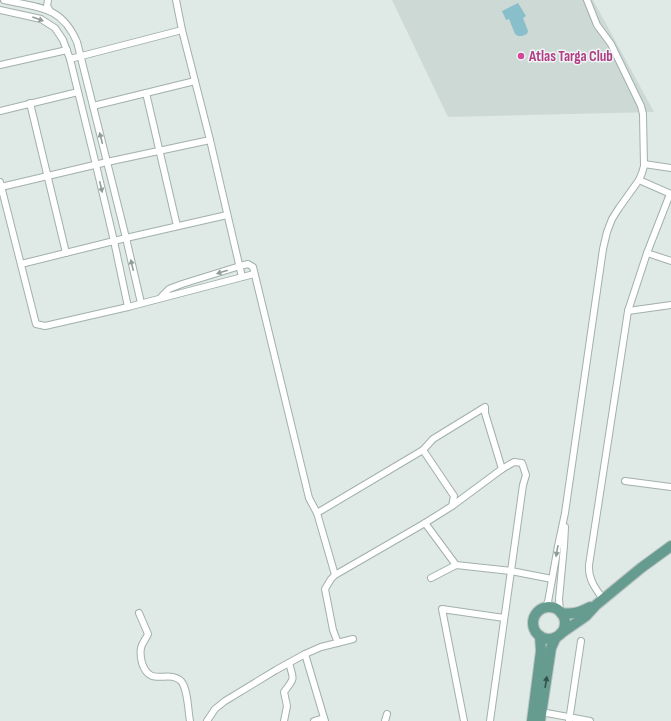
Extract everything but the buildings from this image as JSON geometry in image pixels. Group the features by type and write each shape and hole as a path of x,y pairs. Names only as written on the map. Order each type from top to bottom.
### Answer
{"main road":[{"path":"599,602 577,613 571,614 560,612 551,607 543,609 537,613 535,617 534,627 536,632 545,638 558,636 586,616 599,602 671,546"},
{"path":"540,716 551,648 563,630 565,624 565,620 560,612"},
{"path":"532,721 541,651 540,636"}],"street":[{"path":"4,0 40,7 50,11 59,16 67,24 75,36 141,303"},
{"path":"22,4 33,0"},
{"path":"48,0 47,6 50,11"},
{"path":"176,0 242,277"},
{"path":"543,609 548,602 565,513 603,249 612,219 640,180 644,164 643,114 641,106 611,44 597,25 588,0"},
{"path":"0,10 41,19 55,28 64,41 70,59 96,165 128,307"},
{"path":"70,59 182,30"},
{"path":"64,41 75,36"},
{"path":"0,65 67,50"},
{"path":"93,106 196,81"},
{"path":"0,111 78,92"},
{"path":"146,93 177,226"},
{"path":"30,103 66,253"},
{"path":"210,140 1,185 36,324 45,326 128,307 254,274"},
{"path":"644,164 671,168"},
{"path":"599,602 588,570 628,311 647,253 670,194 640,180"},
{"path":"21,264 227,215"},
{"path":"647,253 671,261"},
{"path":"161,298 169,289 182,284 248,264 253,267 309,498 318,513 335,575"},
{"path":"628,311 671,305"},
{"path":"318,513 423,450 432,440 485,407 485,413 502,469"},
{"path":"423,450 454,496 452,506"},
{"path":"338,643 332,630 325,589 335,575 452,506 502,469 514,462 522,463 526,475 523,485 490,721"},
{"path":"625,481 671,487"},
{"path":"560,612 559,599 564,546 565,513"},
{"path":"425,523 456,565"},
{"path":"431,578 456,565 511,570 552,579"},
{"path":"464,721 442,609 504,618"},
{"path":"139,613 148,634 141,648 142,661 145,671 152,677 168,676 174,677 181,681 184,685 190,721"},
{"path":"207,721 215,709 225,701 305,654 321,646 353,639"},
{"path":"569,719 581,640"},
{"path":"305,654 325,720 314,721"},
{"path":"284,721 287,706 284,692 292,682 294,676 289,663"},
{"path":"385,721 388,714"},
{"path":"540,716 590,721"}],"shaded area":[{"name":"Atlas Targa Club","path":"392,0 593,0 654,112 448,117"}],"water":[{"path":"518,3 526,16 523,18 528,31 527,34 522,36 515,34 509,19 506,20 502,11"}],"place":[{"name":"Atlas Targa Club","path":"521,56"}]}
